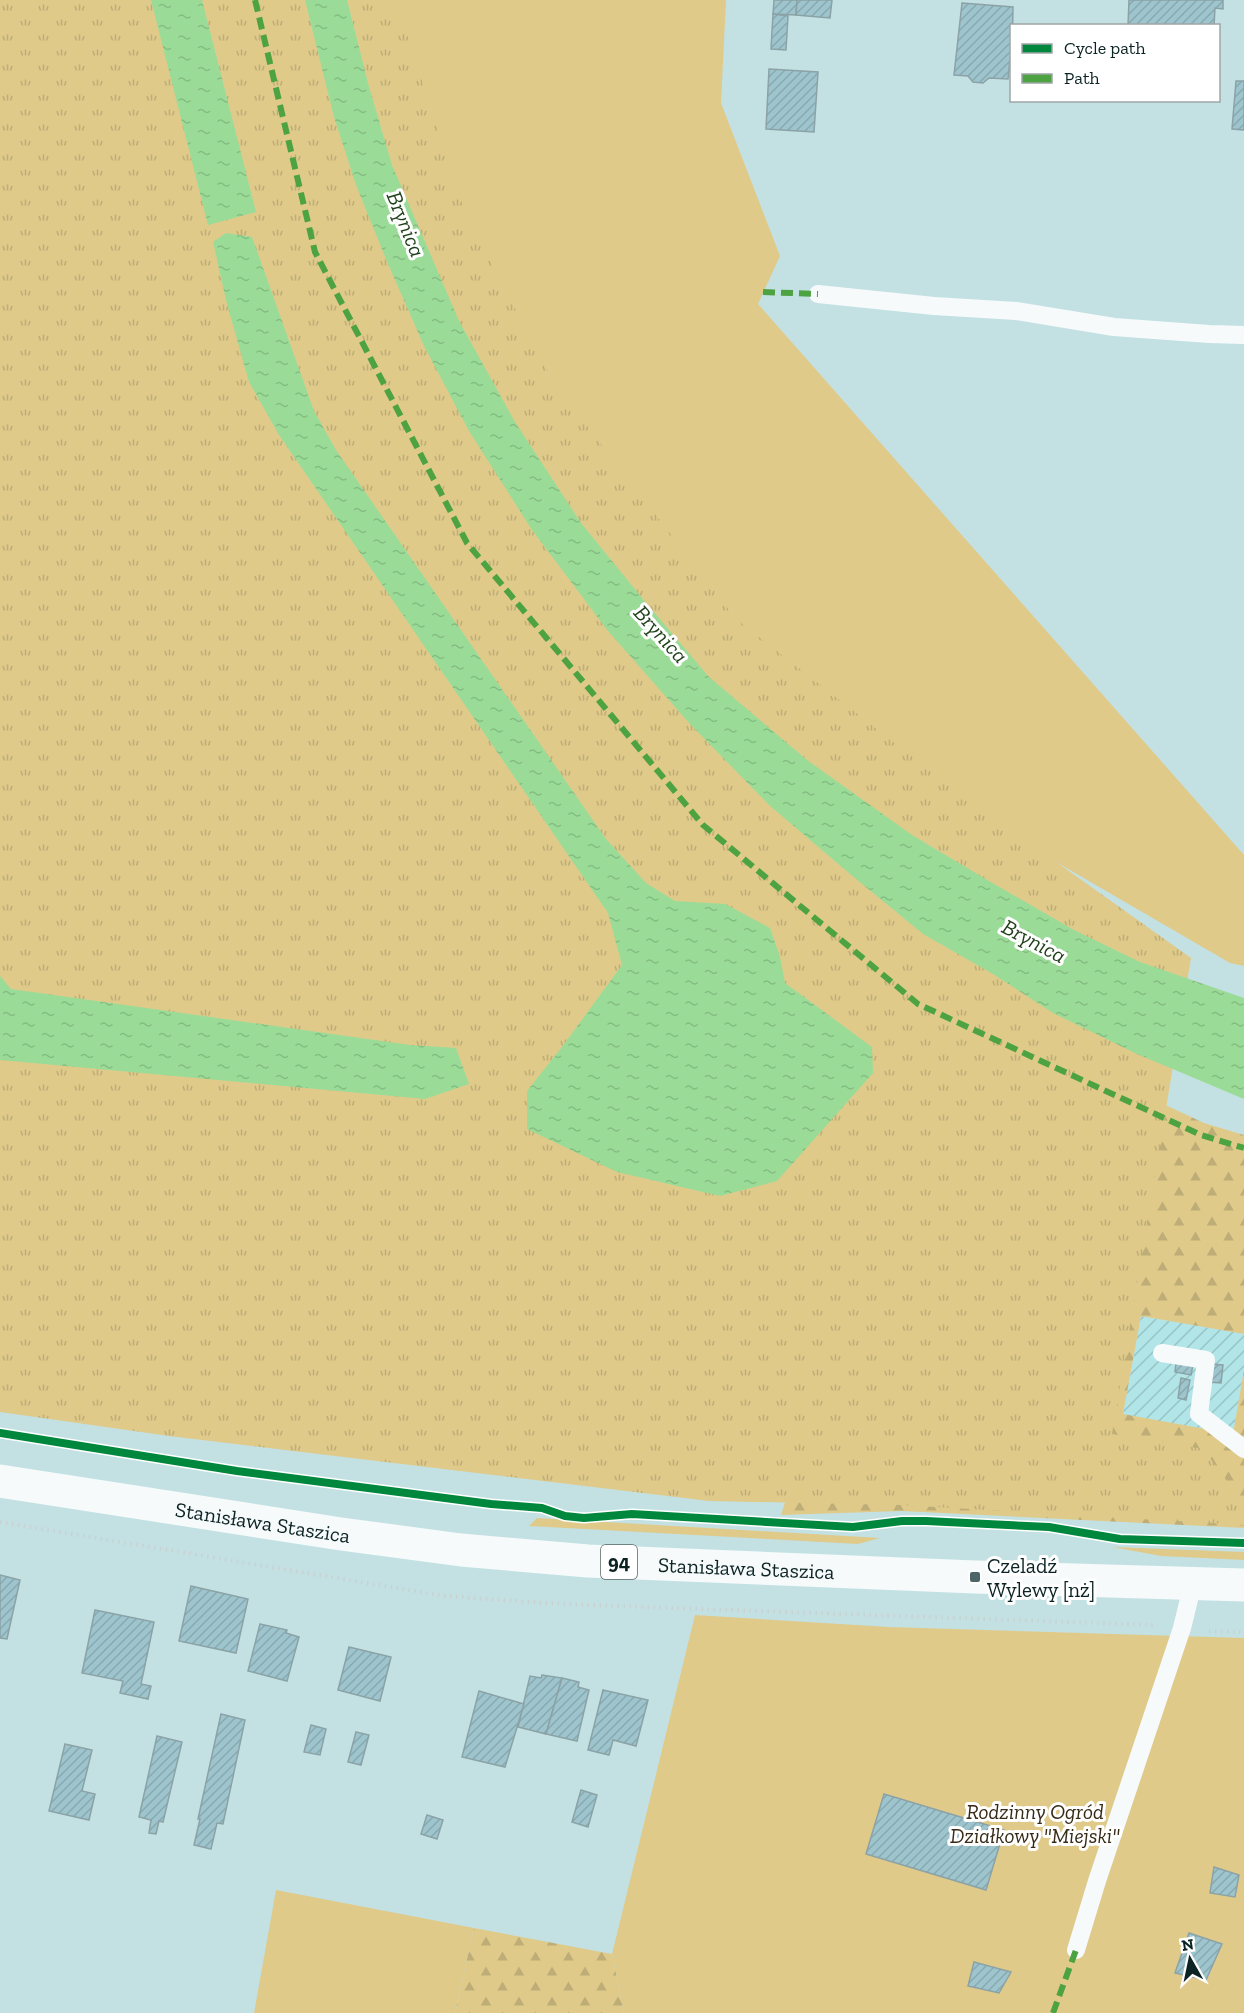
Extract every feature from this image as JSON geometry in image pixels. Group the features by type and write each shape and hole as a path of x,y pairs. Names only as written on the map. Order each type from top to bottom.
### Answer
{"main road":[{"name":"Stanisława Staszica","path":"0,1481 340,1534 484,1552 588,1561 1244,1585"}],"lane":[{"path":"818,294 934,306 1016,311 1114,327 1209,334 1244,334"},
{"path":"1162,1353 1206,1360 1199,1414 1244,1449"},
{"path":"1076,1950 1096,1881 1182,1628 1193,1583"}],"shaded area":[{"path":"1141,1316 1244,1334 1244,1370 1233,1434 1123,1415"}],"green space":[{"path":"0,0 397,0 466,215 554,383 736,619 951,787 1191,958 1112,1434 1203,1449 1244,1504 1244,1525 901,1505 709,1501 169,1436 0,1412"},
{"path":"386,0 726,0 721,103 780,256 758,304 1244,855 1244,966 1230,963 937,793 723,626 544,387 455,213"},
{"path":"1037,1045 1204,1123 1244,1135 1244,1334 1141,1316 1123,1414 1233,1434 1244,1370 1244,1528 902,1511 781,1515 831,1354"},
{"path":"537,1518 880,1538 858,1544 529,1526"},
{"path":"1112,1547 1244,1552 1244,1560 1161,1556"},
{"name":"Rodzinny Ogród Działkowy \"Miejski\"","path":"695,1615 889,1627 1244,1638 1244,2013 624,2013 612,1954"},
{"path":"276,1890 474,1928 455,2013 254,2013"},
{"path":"474,1928 612,1954 624,2013 455,2013"}],"water":[{"path":"151,0 202,0 256,212 208,225"},
{"name":"Brynica","path":"305,0 347,0 392,165 459,321 515,422 581,523 709,677 807,760 912,835 1074,930 1140,962 1244,998 1244,1099 1137,1054 1053,1013 993,974 923,934 769,805 690,724 608,631 532,530 469,431 424,346 356,185 334,117"},
{"path":"226,233 252,237 314,411 336,450 606,839 646,883 675,901 725,904 770,928 780,957 785,983 872,1047 873,1073 777,1181 720,1196 617,1172 527,1129 527,1091 622,965 608,913 279,435 249,382 227,304 213,242"},
{"path":"0,976 11,989 410,1045 456,1048 469,1084 425,1099 0,1060"}],"building":[{"path":"774,0 797,0 796,15 773,14"},
{"path":"797,0 832,0 830,18 796,15"},
{"path":"1129,0 1223,0 1223,9 1215,8 1214,24 1128,24"},
{"path":"962,3 1013,7 1013,24 1010,24 1008,79 989,78 983,83 973,82 968,76 954,75"},
{"path":"773,14 788,16 786,50 771,49"},
{"path":"769,69 818,72 814,132 766,129"},
{"path":"1236,81 1244,81 1244,130 1232,129"},
{"path":"1176,1363 1193,1365 1191,1375 1175,1372"},
{"path":"1211,1364 1223,1365 1221,1383 1209,1382"},
{"path":"1181,1378 1190,1380 1186,1400 1178,1398"},
{"path":"0,1575 20,1580 7,1639 0,1638"},
{"path":"191,1586 248,1599 236,1653 179,1641"},
{"path":"95,1610 154,1622 141,1684 151,1686 148,1699 120,1693 123,1681 82,1673"},
{"path":"260,1624 287,1630 286,1633 299,1637 287,1681 248,1671"},
{"path":"349,1647 391,1657 380,1701 338,1690"},
{"path":"542,1675 562,1678 546,1734 518,1727 530,1676 541,1678"},
{"path":"562,1678 579,1682 578,1687 589,1690 577,1741 546,1734"},
{"path":"603,1690 648,1700 636,1746 613,1740 609,1755 588,1750"},
{"path":"479,1691 524,1704 505,1767 462,1757"},
{"path":"221,1714 245,1720 223,1824 217,1823 211,1849 194,1845"},
{"path":"311,1725 326,1729 320,1755 304,1752"},
{"path":"356,1732 369,1735 361,1765 348,1762"},
{"path":"157,1736 182,1742 163,1822 159,1821 156,1834 149,1833 151,1820 139,1817"},
{"path":"65,1744 92,1750 82,1791 95,1794 89,1820 49,1811"},
{"path":"581,1790 597,1795 588,1827 572,1822"},
{"path":"884,1794 1004,1830 986,1890 866,1854"},
{"path":"427,1815 443,1820 437,1839 421,1834"},
{"path":"1214,1867 1239,1875 1235,1897 1210,1893"},
{"path":"1189,1933 1222,1944 1206,1980 1175,1973"},
{"path":"974,1962 1011,1972 999,1993 968,1986"}],"marked path":[{"path":"255,0 315,252 467,543 703,825 918,1004 1201,1135 1244,1148"},
{"path":"763,292 818,294"},
{"path":"1053,2013 1076,1950"}],"cycle path":[{"path":"0,1433 237,1471 491,1504 542,1508 565,1516 584,1518 632,1514 853,1527 902,1521 926,1521 1049,1527 1120,1539 1244,1543"}],"place":[{"name":"Czeladź Wylewy [nż]","path":"975,1577"}]}
